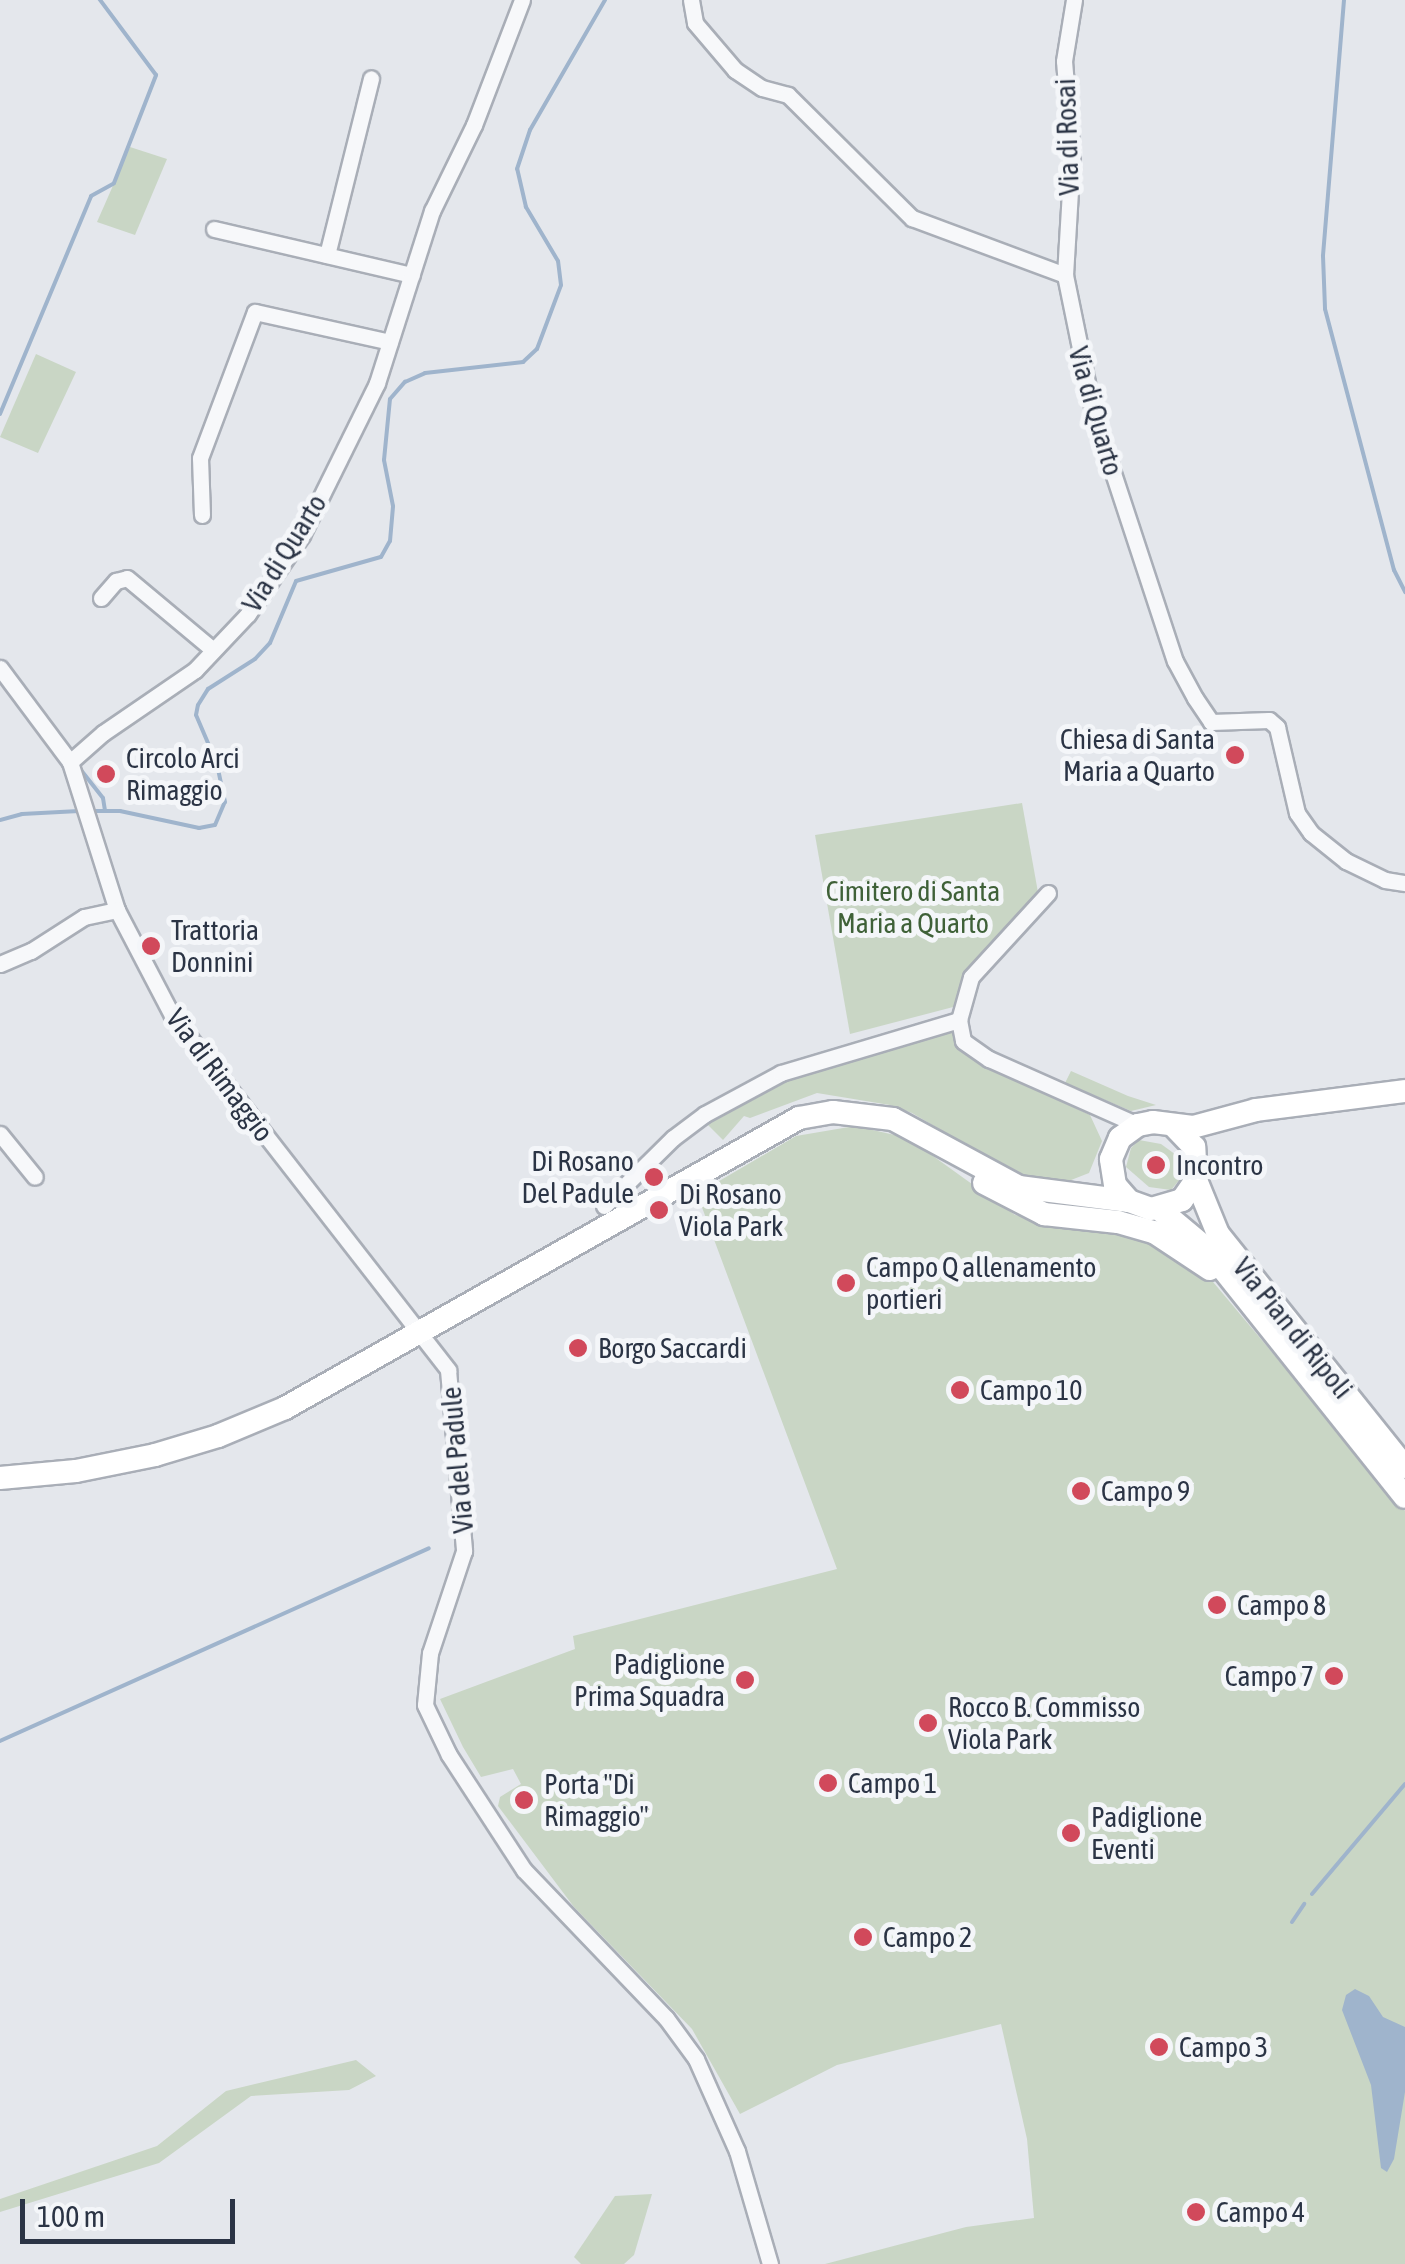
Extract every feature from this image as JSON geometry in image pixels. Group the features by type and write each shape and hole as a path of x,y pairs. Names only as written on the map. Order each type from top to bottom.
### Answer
{"main road":[{"path":"1066,1196 1091,1182 1138,1125 1153,1122 1175,1126 1233,1119 1256,1110 1405,1091"},
{"path":"0,1478 104,1467 218,1436 285,1408 652,1197 798,1118 833,1112 881,1116 903,1122 1019,1187 1129,1201 1159,1209 1182,1200 1196,1180 1197,1154 1175,1126"},
{"path":"1197,1154 1233,1119"},
{"name":"Via Pian di Ripoli","path":"949,1149 984,1184 1014,1202 1044,1214 1118,1222 1154,1232 1185,1248 1241,1294"},
{"path":"1113,1154 1115,1185 1129,1201"},
{"name":"Via Pian di Ripoli","path":"1196,1180 1218,1234 1405,1467"},
{"name":"Via Pian di Ripoli","path":"1159,1209 1202,1243 1405,1497"}],"street":[{"name":"Via di Quarto","path":"70,762 103,733 167,693 214,650 248,614 302,535 376,383 432,212 474,125 522,0"},
{"path":"691,0 695,23 735,70 762,88 788,95 912,218 1065,275"},
{"name":"Via di Rosai","path":"1065,275 1072,158 1064,61 1074,0"},
{"path":"327,256 371,78"},
{"path":"214,229 412,275"},
{"name":"Via di Quarto","path":"1065,275 1094,412 1175,660 1195,698 1212,722 1270,720 1277,727 1298,813 1311,833 1346,862 1386,880 1405,883"},
{"path":"202,515 200,458 255,312 390,342"},
{"path":"101,598 116,581 127,578 214,650"},
{"name":"Via di Rimaggio","path":"0,668 70,762 117,910 172,1015 420,1333"},
{"path":"1048,893 972,977 960,1018 968,1047 1138,1125"},
{"path":"0,964 31,951 84,917 117,910"},
{"path":"604,1206 689,1126 781,1073 960,1018"},
{"path":"1066,1094 1102,1119 1113,1154"},
{"path":"0,1134 35,1177"},
{"name":"Via del Padule","path":"420,1333 451,1378 464,1540 461,1565 430,1653 425,1705 458,1770 524,1870 666,2018 696,2058 737,2150 770,2264"}],"green space":[{"path":"130,147 167,159 135,235 97,222"},
{"path":"36,354 76,372 38,453 0,437"},
{"name":"Cimitero di Santa Maria a Quarto","path":"1022,803 1039,898 957,1006 850,1034 815,835"},
{"path":"950,1026 963,1050 981,1063 1090,1115 1102,1141 1089,1173 1066,1182 1021,1177 912,1113 890,1105 817,1093 750,1118 744,1116 723,1140 705,1122 783,1078"},
{"path":"1071,1071 1156,1105 1131,1111 1065,1083"},
{"name":"Rocco B. Commisso Viola Park","path":"855,1126 908,1138 1015,1215 1124,1233 1155,1243 1203,1270 1405,1511 1405,2264 825,2264 966,2227 1034,2218 1027,2139 1001,2024 837,2065 740,2114 692,2029 574,1907 498,1806 500,1797 521,1784 513,1769 481,1777 463,1747 440,1699 575,1649 573,1636 837,1569 697,1194 796,1136"},
{"path":"1139,1140 1161,1144 1183,1160 1181,1178 1171,1190 1149,1187 1126,1167 1131,1148"},
{"path":"356,2060 376,2076 349,2090 251,2096 159,2163 0,2212 0,2199 157,2146 226,2091"},
{"path":"652,2194 634,2255 624,2264 581,2264 574,2257 615,2196"}],"water":[{"path":"1355,1989 1369,1996 1383,2017 1405,2027 1405,2092 1394,2159 1387,2172 1381,2168 1371,2085 1342,2010 1346,1995"}],"waterway":[{"path":"0,414 91,196 114,183 156,75 100,0"},
{"path":"89,811 120,811 199,828 215,825 225,802 217,764 196,715 198,705 208,689 255,659 270,643 296,581 381,557 390,541 393,506 384,460 390,399 405,382 425,373 523,362 537,349 561,285 558,261 526,207 517,169 530,130 605,0"},
{"path":"1344,0 1323,256 1325,309 1394,570 1405,592"},
{"path":"77,765 103,798 105,811"},
{"path":"0,820 22,814 79,811"},
{"path":"0,1741 429,1548"},
{"path":"1312,1894 1405,1784"},
{"path":"1292,1922 1304,1904"}],"place":[{"name":"Chiesa di Santa Maria a Quarto","path":"1235,755"},
{"name":"Circolo Arci Rimaggio","path":"106,774"},
{"name":"Trattoria Donnini","path":"151,946"},
{"name":"Incontro","path":"1156,1165"},
{"name":"Di Rosano Del Padule","path":"654,1177"},
{"name":"Di Rosano Viola Park","path":"659,1210"},
{"name":"Campo Q allenamento portieri","path":"846,1283"},
{"name":"Borgo Saccardi","path":"578,1348"},
{"name":"Campo 10","path":"960,1390"},
{"name":"Campo 9","path":"1081,1491"},
{"name":"Campo 8","path":"1217,1605"},
{"name":"Campo 7","path":"1334,1676"},
{"name":"Padiglione Prima Squadra","path":"745,1680"},
{"name":"Rocco B. Commisso Viola Park","path":"928,1723"},
{"name":"Campo 1","path":"828,1783"},
{"name":"Porta \"Di Rimaggio\"","path":"524,1800"},
{"name":"Padiglione Eventi","path":"1071,1833"},
{"name":"Campo 2","path":"863,1937"},
{"name":"Campo 3","path":"1159,2047"},
{"name":"Campo 4","path":"1196,2212"}]}
